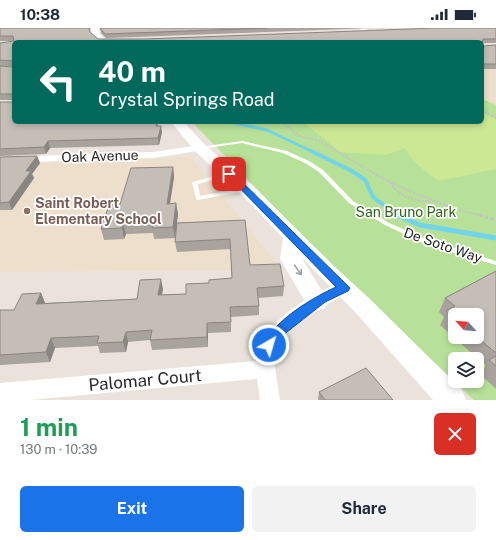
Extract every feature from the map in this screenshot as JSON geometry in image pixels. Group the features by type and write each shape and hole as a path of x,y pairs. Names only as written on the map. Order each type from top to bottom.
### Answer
{"main road":[{"path":"95,28 96,35 102,40"},
{"path":"178,124 200,148 247,190 452,400"},
{"path":"292,236 290,259 306,282 316,302"}],"street":[{"path":"362,30 382,31"},
{"path":"362,30 380,40"},
{"name":"Oak Avenue","path":"0,160 153,155 200,148"},
{"path":"270,400 266,369 269,345 278,332 316,302 344,288"},
{"name":"Palomar Court","path":"0,393 266,369"}],"lane":[{"name":"De Soto Way","path":"200,148 242,142 285,152 307,162 321,171 351,202 387,224 428,242 496,263"},
{"path":"229,174 195,183 198,198 247,190"}],"path":[{"path":"484,111 496,118"},
{"path":"284,124 299,136 320,141 390,182 438,203 496,220"},
{"path":"390,182 396,192 405,198 438,203"}],"shaded area":[{"path":"496,58 496,105 484,100 484,59"},
{"path":"191,157 282,270 0,272 0,165"}],"green space":[{"name":"San Bruno Park","path":"484,100 496,105 496,400 474,400 461,388 484,388 484,352 448,352 448,375 316,250 194,124 484,124"},
{"path":"484,114 496,120 496,169 438,181 413,161 405,148 386,155 340,152 305,124 484,124"}],"building":[{"path":"0,28 89,28 90,32 98,39 146,39 435,28 496,28 496,39 483,40 14,40 13,36 0,36"},
{"path":"100,28 267,28 105,34"},
{"path":"12,41 12,61 0,60 0,43"},
{"path":"496,45 496,64 484,64 484,46"},
{"path":"0,66 12,67 12,94 0,94"},
{"path":"0,102 12,102 12,124 156,124 156,126 161,126 158,138 48,141 44,147 0,149"},
{"path":"37,156 26,171 31,171 9,202 0,203 0,157"},
{"path":"173,167 167,204 176,203 173,227 152,228 153,222 123,223 122,228 101,229 109,205 120,204 131,168"},
{"path":"245,220 250,265 280,264 284,286 257,288 259,306 230,307 231,322 207,323 207,337 150,340 152,330 126,332 123,342 97,343 99,336 51,338 46,352 0,355 0,310 14,310 22,294 41,293 36,304 137,299 140,280 161,279 158,295 186,294 186,284 209,283 209,280 232,278 230,239 175,242 177,223"},
{"path":"496,271 496,353 484,343 484,308 451,308 455,306 445,298"},
{"path":"496,356 496,366 489,360"},
{"path":"366,368 393,400 325,400 319,392"}],"waterway":[{"path":"239,124 267,130 313,152"},
{"path":"311,151 352,171 365,180 373,197 398,216"},
{"path":"397,215 420,225 496,238"}],"place":[{"name":"Saint Robert Elementary School","path":"27,211"}],"route":[{"path":"229,174 247,190 344,288 321,299 278,332 269,345"}]}
